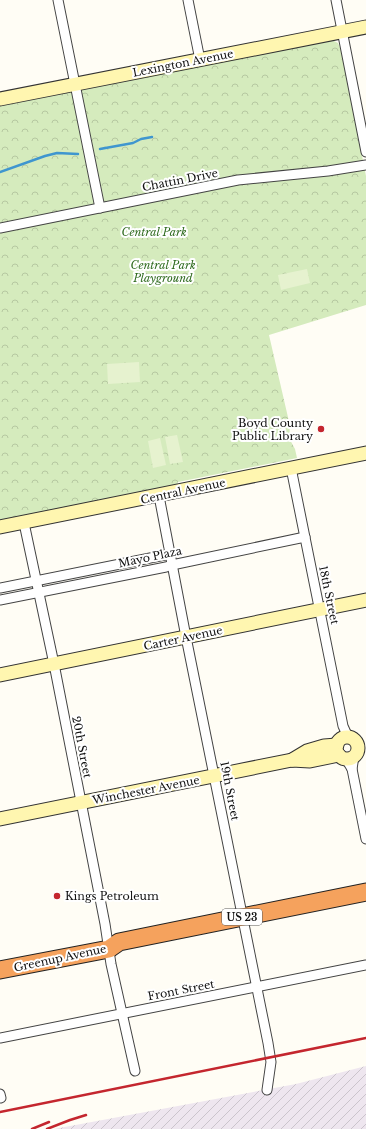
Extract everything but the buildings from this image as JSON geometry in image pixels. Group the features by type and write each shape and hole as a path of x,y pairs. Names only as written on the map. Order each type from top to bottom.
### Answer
{"highway":[{"name":"Greenup Avenue","path":"0,960 111,943 366,892"},
{"name":"Greenup Avenue","path":"0,970 111,943"}],"street":[{"path":"58,0 100,208"},
{"path":"188,0 200,60"},
{"path":"336,0 366,152"},
{"name":"Lexington Avenue","path":"0,99 366,27"},
{"name":"Chattin Drive","path":"0,228 238,180 328,172 366,165"},
{"name":"Central Avenue","path":"0,527 366,453"},
{"name":"18th Street","path":"291,468 350,747 366,839"},
{"name":"19th Street","path":"159,496 270,1051 271,1062 267,1090"},
{"name":"20th Street","path":"24,522 54,664 105,924 111,943 111,964 135,1071"},
{"name":"Mayo Plaza","path":"0,600 166,567 305,537"},
{"name":"Mayo Plaza","path":"0,588 170,554"},
{"name":"Carter Avenue","path":"0,675 366,600"},
{"name":"Winchester Avenue","path":"0,819 292,760 310,761 350,747"},
{"name":"Front Street","path":"0,1038 366,965"}],"shaded area":[{"path":"366,1066 366,1129 54,1129 296,1084"}],"green space":[{"name":"Central Park","path":"332,40 338,43 341,50 366,176 366,305 269,335 290,426 289,438 295,449 297,458 178,482 176,486 0,521 0,105"},
{"path":"307,269 310,283 281,290 278,275"},
{"path":"139,362 140,382 108,384 107,364"},
{"path":"177,435 183,462 170,464 165,437"},
{"path":"160,438 166,465 153,468 148,441"}],"waterway":[{"path":"100,149 133,143 141,139 152,137"},
{"path":"0,172 57,153 78,154"}],"railway":[{"path":"0,1112 366,1038"},
{"path":"47,1129 86,1115"},
{"path":"32,1129 49,1122"}],"place":[{"name":"Boyd County Public Library","path":"321,429"},
{"name":"Kings Petroleum","path":"57,896"}],"park label":[{"name":"Central Park Playground","path":"163,271"}]}
